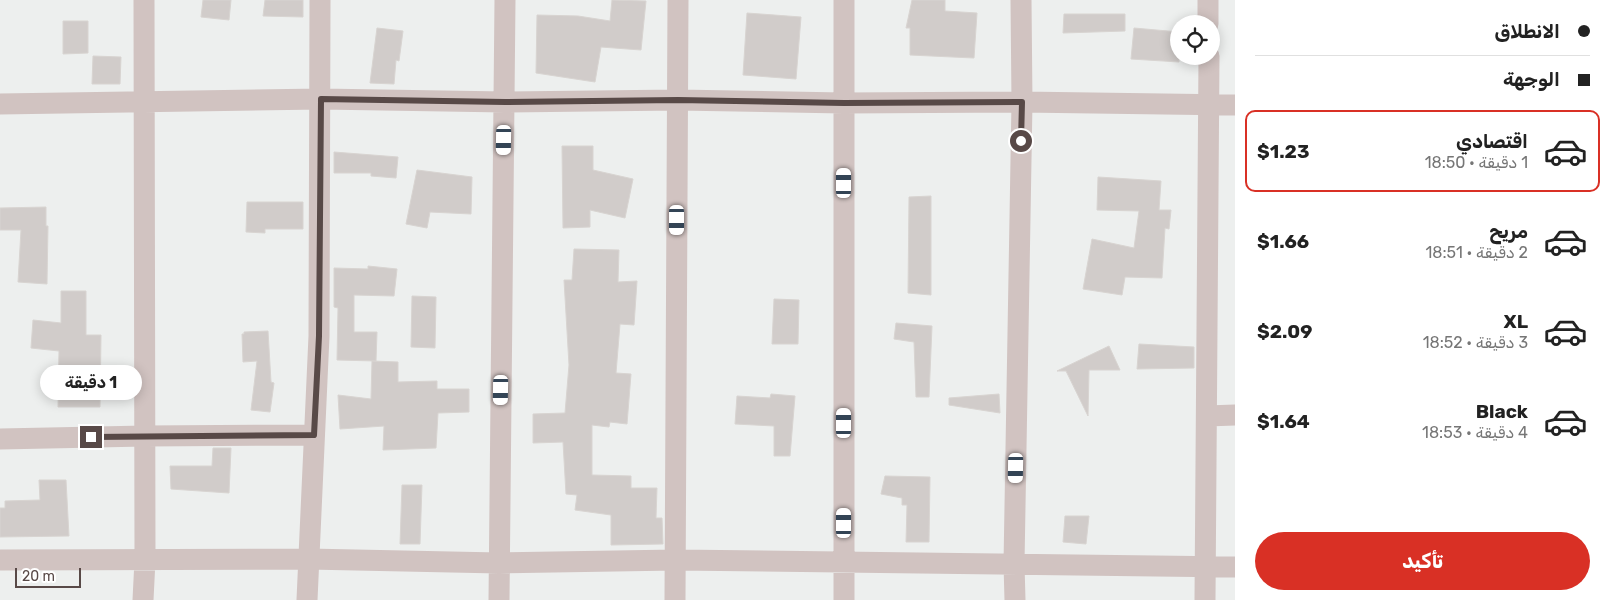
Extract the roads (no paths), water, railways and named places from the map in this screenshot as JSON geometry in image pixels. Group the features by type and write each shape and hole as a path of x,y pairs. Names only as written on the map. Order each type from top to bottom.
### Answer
{"street":[{"path":"144,0 144,600"},
{"path":"307,600 319,336 320,0"},
{"path":"499,600 505,0"},
{"path":"675,600 678,0"},
{"path":"844,0 844,600"},
{"path":"1015,600 1014,564 1022,102 1021,0"},
{"path":"1208,0 1208,15"},
{"path":"1205,600 1209,65"},
{"path":"0,104 321,99 505,102 678,100 844,103 1022,102 1235,105"},
{"path":"1207,416 1235,416"},
{"path":"0,439 314,435"},
{"path":"0,560 308,559 499,562 676,560 1235,566"}]}
